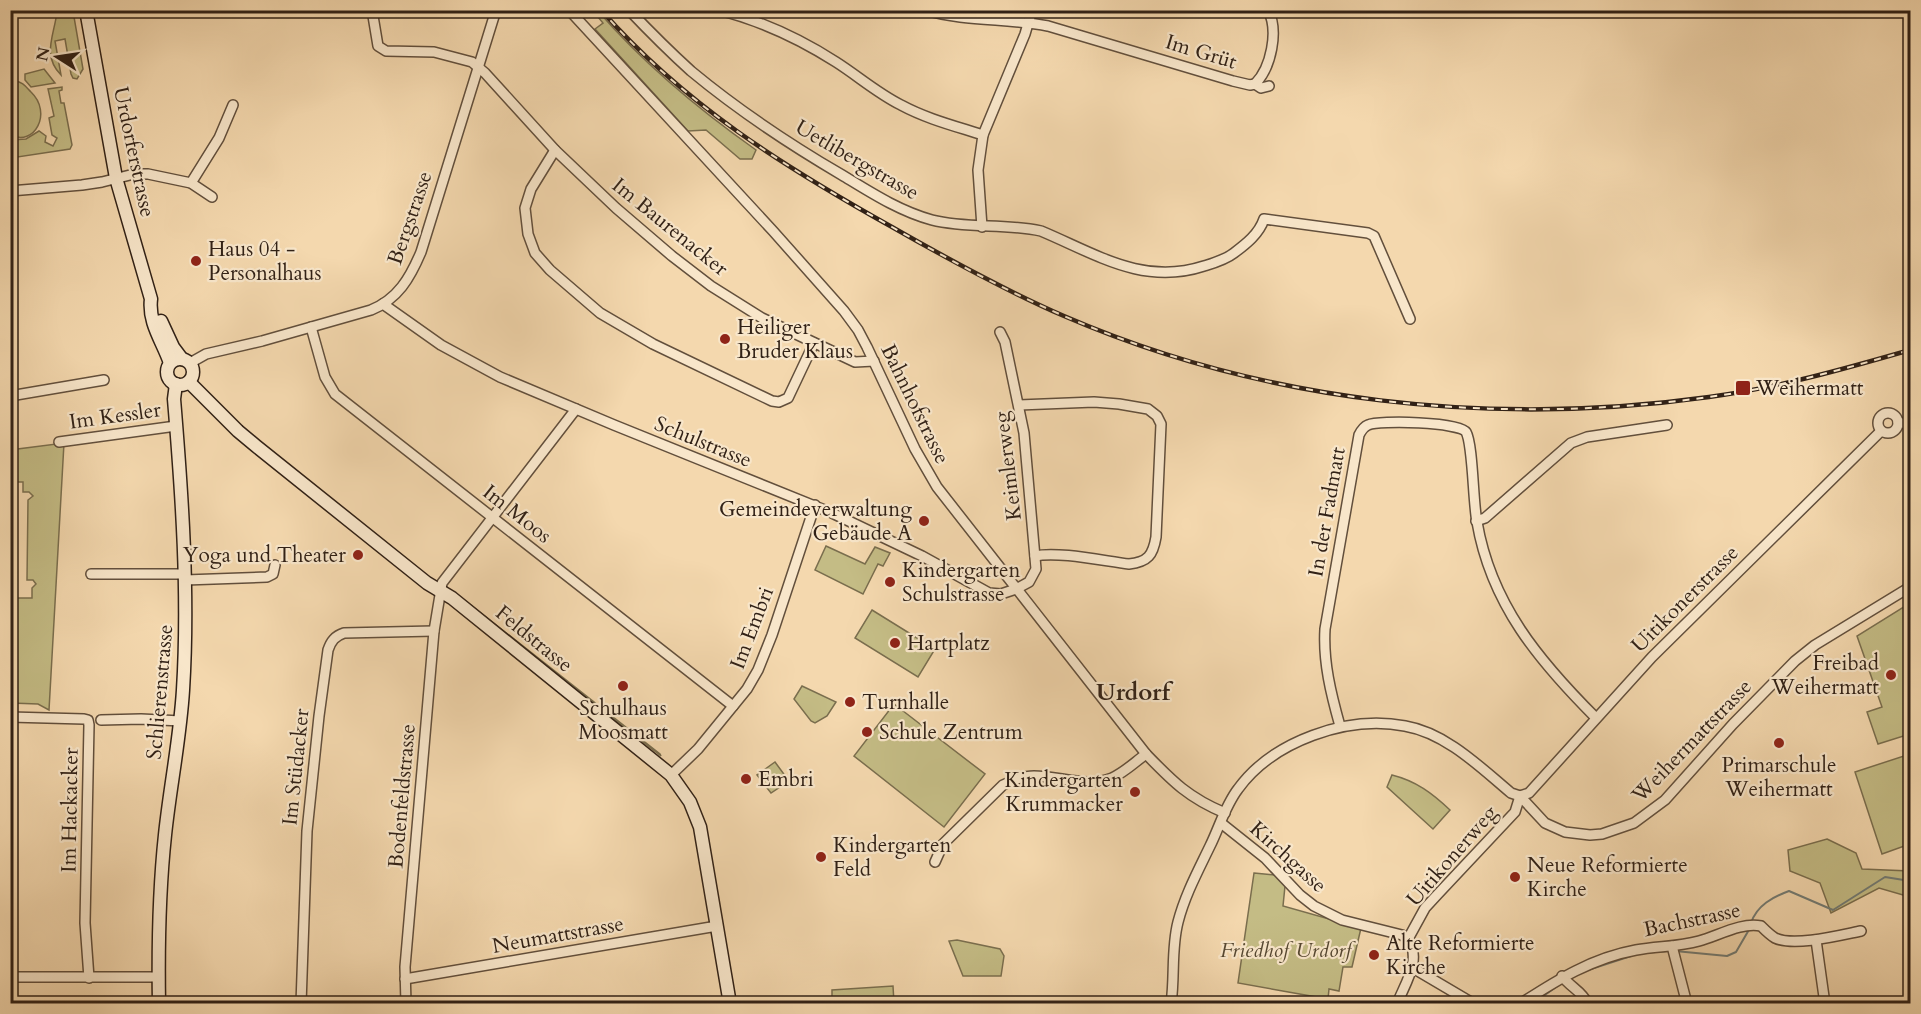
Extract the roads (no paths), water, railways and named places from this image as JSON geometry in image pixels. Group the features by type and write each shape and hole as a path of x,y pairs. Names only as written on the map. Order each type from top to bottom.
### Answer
{"main road":[{"name":"Urdorferstrasse","path":"86,10 116,178 151,299 157,307 166,334 181,362 167,375 170,381 176,384"},
{"path":"176,384 185,384 193,375 181,362"},
{"name":"Feldstrasse","path":"189,381 231,425 256,447 488,627 671,775 690,802 700,827 730,1004"},
{"name":"Schlierenstrasse","path":"159,1004 158,913 169,800 181,721 186,631 185,576 174,399 176,384"}],"street":[{"path":"372,10 378,46 386,51 434,52 472,62 479,67"},
{"name":"Bergstrasse","path":"181,362 311,327 383,304 399,292 413,271 496,10"},
{"name":"Bahnhofstrasse","path":"569,10 838,304 858,330 915,449 937,487 1146,754 1193,798 1225,813"},
{"name":"Uetlibergstrasse","path":"629,10 691,70 729,101 824,165 895,206 944,223 1029,228 1041,231 1128,268 1144,272 1179,273 1228,257 1260,230 1264,219 1368,233 1374,236 1410,319"},
{"path":"718,10 752,21 808,45 884,95 913,111 983,135"},
{"name":"Im Grüt","path":"926,10 946,15 1030,22 1233,81 1255,84 1261,88 1269,86"},
{"path":"982,227 978,170 983,135 1030,22 1032,10"},
{"path":"1255,84 1265,66 1274,40 1275,27 1268,10"},
{"name":"Im Baurenacker","path":"479,67 555,150 624,215 672,256 762,318 855,363 874,361"},
{"path":"191,183 219,138 233,105"},
{"path":"555,150 528,199 525,216 528,234 535,253 550,270 600,313 653,344 772,401 779,402 788,398 814,343"},
{"path":"10,191 82,185 134,174 148,174 191,183 212,197"},
{"name":"Schulstrasse","path":"383,304 441,345 476,365 576,409 815,505 922,556 989,593 1001,594 1016,589"},
{"name":"Im Moos","path":"311,327 325,377 335,394 733,706"},
{"name":"Keimlerweg","path":"1000,332 1005,342 1019,405 1026,455 1036,569 1029,582 1016,589"},
{"path":"10,396 104,380"},
{"path":"1019,405 1094,402 1119,404 1148,409 1161,424 1156,537 1152,553 1139,563 1129,564 1062,556 1035,556"},
{"path":"440,591 442,584 576,409"},
{"name":"Uitikonerstrasse","path":"1885,414 1893,414 1898,422 1893,433 1881,431 1878,421 1885,414"},
{"path":"1898,422 1911,425"},
{"name":"In der Fadmatt","path":"1340,726 1328,678 1324,646 1325,629 1359,435 1368,425 1381,423 1450,424 1462,427 1468,438 1476,521 1484,552 1503,604 1542,660 1596,718"},
{"path":"1476,521 1485,518 1571,443 1587,437 1667,425"},
{"name":"Im Kessler","path":"59,442 176,426"},
{"name":"Uitikonerstrasse","path":"1520,796 1529,793 1596,718 1707,601 1881,431"},
{"name":"Im Embri","path":"671,775 699,749 747,689 766,652 815,505"},
{"path":"91,574 267,577 273,574 275,564"},
{"name":"Weihermattstrasse","path":"1221,823 1237,790 1260,765 1299,741 1340,726 1366,723 1405,726 1448,743 1511,794 1520,796 1545,823 1565,832 1602,834 1634,823 1665,800 1733,724 1795,661 1815,645 1911,587"},
{"name":"Bodenfeldstrasse","path":"406,1004 405,979 434,631 440,591"},
{"name":"Im Stüdacker","path":"300,1004 307,831 320,707 331,641 344,633 434,631"},
{"name":"Im Hackacker","path":"10,717 88,720 85,923 89,978"},
{"path":"101,720 181,721"},
{"path":"935,862 944,844 1003,785 1015,779 1033,776 1088,782 1106,780 1146,754"},
{"name":"Uitikonerweg","path":"1408,939 1425,908 1515,812 1520,796"},
{"path":"1171,1004 1178,924 1185,900 1221,823"},
{"name":"Kirchgasse","path":"1221,823 1265,858 1300,895 1314,906 1342,920 1401,935 1408,939"},
{"name":"Neumattstrasse","path":"405,979 717,926"},
{"name":"Bachstrasse","path":"1520,1004 1564,979 1580,967 1619,954 1673,950 1750,926 1761,926 1773,937 1782,941 1816,940 1861,931"},
{"path":"1397,1004 1413,968 1408,939"},
{"path":"1816,940 1825,1004"},
{"path":"1673,950 1687,1004"},
{"path":"1413,968 1474,1004"},
{"path":"10,977 158,977"},
{"path":"1564,979 1584,995 1588,1004"}],"waterway":[{"path":"1751,923 1761,907 1789,891 1833,910 1885,877 1910,881"},
{"path":"1675,951 1727,956 1736,952 1750,928"},
{"path":"1642,953 1669,951"},
{"path":"1588,970 1631,956"},
{"path":"1532,1004 1559,985"}],"railway":[{"path":"601,10 633,44 701,104 774,157 812,181 955,262 1042,306 1141,346 1219,370 1299,388 1380,400 1463,407 1545,409 1627,406 1760,389 1910,350"}],"place":[{"name":"Haus 04 - Personalhaus","path":"196,261"},
{"name":"Heiliger Bruder Klaus","path":"725,339"},
{"name":"Weihermatt","path":"1743,388"},
{"name":"Gemeindeverwaltung Gebäude A","path":"924,521"},
{"name":"Yoga und Theater","path":"358,555"},
{"name":"Kindergarten Schulstrasse","path":"890,582"},
{"name":"Hartplatz","path":"895,643"},
{"name":"Freibad Weihermatt","path":"1891,675"},
{"name":"Schulhaus Moosmatt","path":"623,686"},
{"name":"Turnhalle","path":"850,702"},
{"name":"Schule Zentrum","path":"867,732"},
{"name":"Primarschule Weihermatt","path":"1779,743"},
{"name":"Embri","path":"746,779"},
{"name":"Kindergarten Krummacker","path":"1135,792"},
{"name":"Kindergarten Feld","path":"821,857"},
{"name":"Neue Reformierte Kirche","path":"1515,877"},
{"name":"Alte Reformierte Kirche","path":"1374,955"}],"district":[{"name":"Urdorf","path":"1133,692"}],"park label":[{"name":"Friedhof Urdorf","path":"1286,950"}]}
